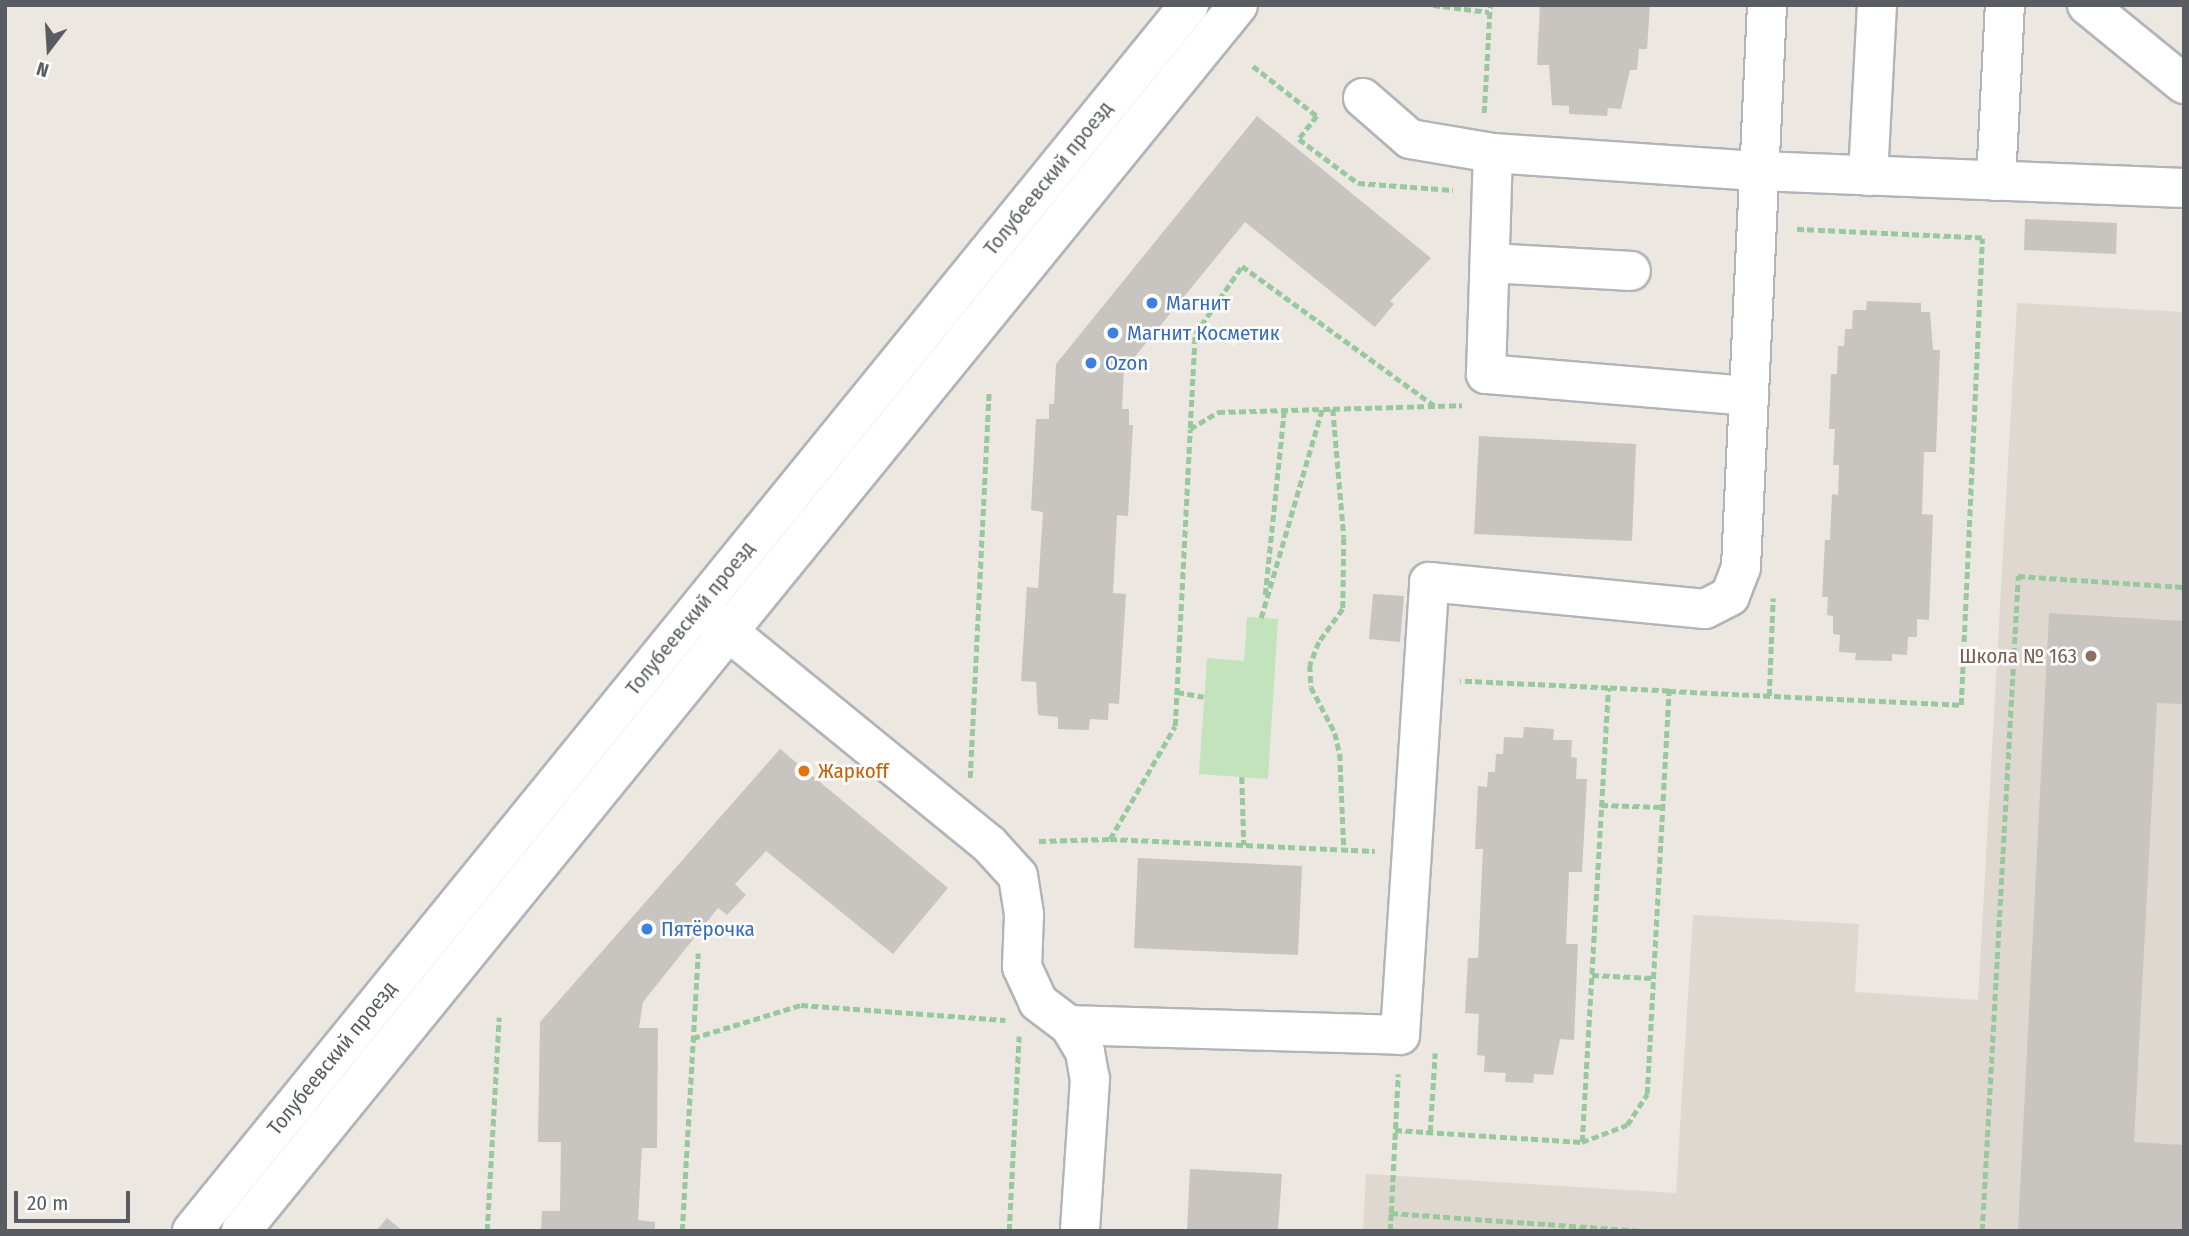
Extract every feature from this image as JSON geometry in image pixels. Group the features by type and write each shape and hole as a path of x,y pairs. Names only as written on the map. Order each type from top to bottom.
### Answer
{"street":[{"name":"Толубеевский проезд","path":"192,1231 1189,5"},
{"name":"Толубеевский проезд","path":"241,1231 1238,5"},
{"path":"1069,1025 1400,1035 1429,582 1705,609 1730,596 1741,567 1767,5"},
{"path":"1868,176 1877,5"},
{"path":"1996,181 2005,5"},
{"path":"2087,5 2184,84"},
{"path":"1363,97 1410,139 1493,153 1759,172 2184,188"},
{"path":"1493,153 1486,374 1749,396"},
{"path":"1490,263 1631,271"},
{"path":"699,607 989,844 1018,876 1024,915 1022,967 1038,1002 1069,1025 1085,1052 1090,1079 1080,1231"}],"path":[{"path":"1433,5 1489,12"},
{"path":"1490,5 1482,133 1493,153"},
{"path":"1253,66 1317,116 1299,139 1358,183 1458,190"},
{"path":"1456,694 1457,680 1961,705 1982,238 1790,229 1789,243"},
{"path":"1111,839 1175,726 1195,334 1242,266 1435,406"},
{"path":"1189,429 1218,412 1484,405 1486,374"},
{"path":"970,785 989,390"},
{"path":"1333,409 1343,538 1343,608 1319,642 1310,665 1311,687 1335,733 1340,754 1344,849"},
{"path":"1261,618 1322,410"},
{"path":"1264,606 1284,411"},
{"path":"1982,1231 2018,576 2184,587"},
{"path":"1769,696 1774,586"},
{"path":"1582,1142 1608,688"},
{"path":"1395,1130 1582,1142 1627,1125 1647,1094 1669,691"},
{"path":"1177,692 1204,697"},
{"path":"1242,777 1244,845"},
{"path":"1601,805 1662,807"},
{"path":"989,844 1111,839 1412,852"},
{"path":"682,1231 698,953"},
{"path":"1592,975 1653,978"},
{"path":"693,1038 801,1005 1020,1021 1009,1231"},
{"path":"487,1231 499,1017"},
{"path":"1390,1231 1400,1035"},
{"path":"1430,1132 1435,1050"},
{"path":"1391,1213 1643,1231"}],"shaded area":[{"name":"Школа № 163","path":"2017,303 2184,312 2184,1231 1363,1231 1366,1174 1676,1193 1693,915 1859,924 1855,992 1978,1000"}],"green space":[{"path":"1247,617 1278,619 1268,779 1199,774 1207,658 1244,661"}],"building":[{"path":"1540,5 1650,5 1647,49 1639,49 1637,70 1630,70 1621,109 1608,108 1607,116 1569,114 1569,106 1552,105 1549,65 1537,65"},
{"path":"1257,116 1431,258 1390,301 1394,304 1375,327 1245,222 1124,370 1122,409 1129,409 1129,425 1133,425 1128,516 1117,515 1113,593 1126,594 1119,704 1109,703 1108,720 1090,719 1089,730 1058,729 1058,717 1038,715 1036,682 1021,681 1027,587 1038,588 1043,512 1031,510 1036,419 1049,419 1049,404 1054,404 1056,364"},
{"path":"2025,219 2117,223 2116,254 2024,250"},
{"path":"1867,301 1921,303 1921,312 1930,312 1933,350 1940,350 1936,452 1924,452 1922,514 1933,515 1929,620 1917,619 1917,637 1908,637 1907,655 1892,654 1892,661 1855,660 1856,653 1839,652 1840,635 1833,634 1833,616 1827,615 1828,597 1822,597 1825,540 1830,540 1832,494 1838,495 1839,465 1833,465 1835,429 1829,429 1831,374 1837,374 1838,346 1844,346 1845,329 1852,329 1853,310 1866,310"},
{"path":"1479,436 1636,444 1632,541 1474,534"},
{"path":"1373,594 1404,596 1400,642 1369,639"},
{"path":"2049,613 2184,621 2184,704 2157,703 2134,1142 2184,1145 2184,1231 2018,1231"},
{"path":"1524,727 1554,729 1553,740 1572,740 1571,757 1577,758 1576,779 1587,779 1582,872 1569,872 1566,944 1578,944 1574,1040 1560,1039 1553,1075 1534,1074 1533,1083 1505,1082 1506,1073 1484,1072 1485,1056 1477,1055 1479,1014 1465,1013 1468,958 1478,958 1483,849 1475,849 1478,786 1487,787 1488,772 1495,772 1496,754 1503,754 1504,737 1523,738"},
{"path":"780,749 948,888 893,954 766,851 735,884 746,895 727,915 718,908 643,1002 639,1028 658,1028 657,1148 642,1148 638,1220 655,1222 655,1231 541,1231 542,1211 560,1211 561,1142 538,1142 540,1022"},
{"path":"1138,858 1302,866 1298,955 1134,948"},
{"path":"1190,1169 1282,1174 1278,1231 1187,1231"},
{"path":"387,1218 403,1231 376,1231"}],"place":[{"name":"Магнит","path":"1152,303"},
{"name":"Магнит Косметик","path":"1113,333"},
{"name":"Ozon","path":"1091,363"},
{"name":"Школа № 163","path":"2091,656"},
{"name":"Жаркoff","path":"804,771"},
{"name":"Пятёрочка","path":"647,929"}]}
